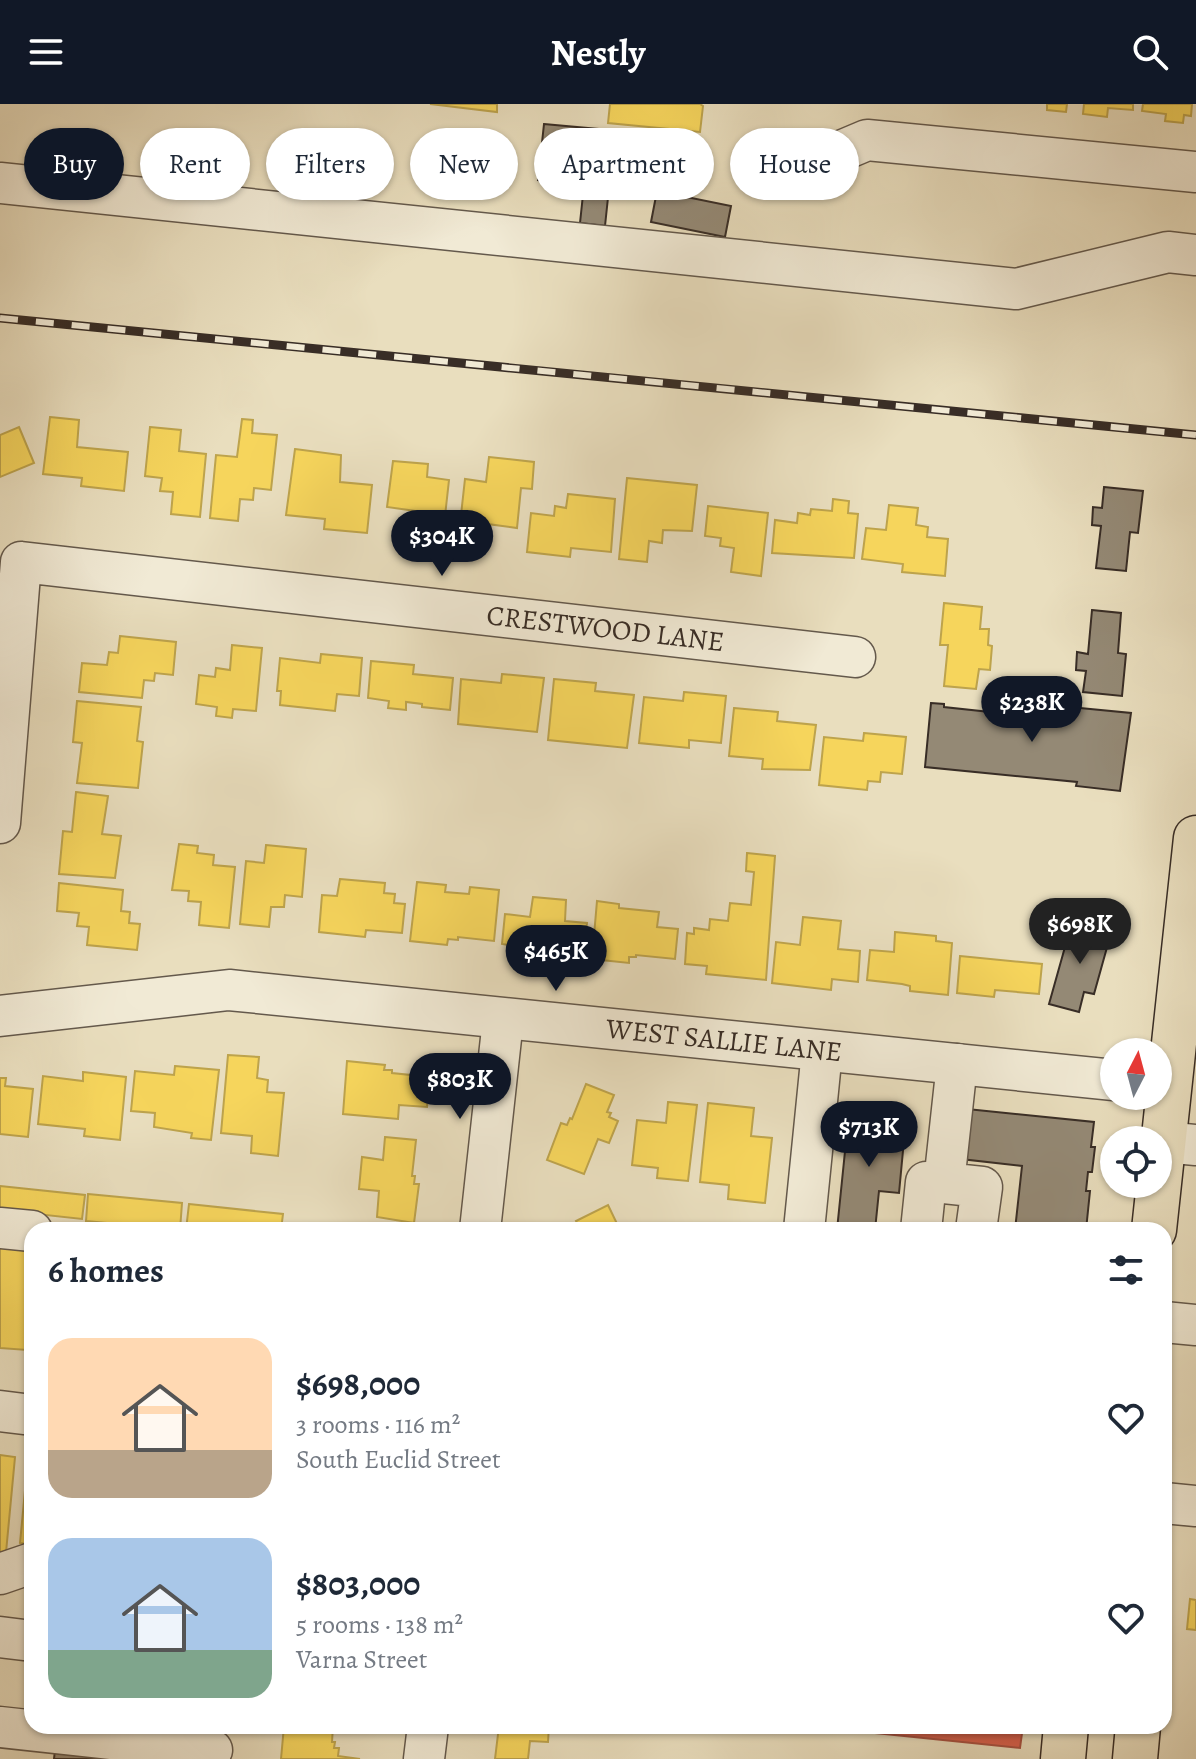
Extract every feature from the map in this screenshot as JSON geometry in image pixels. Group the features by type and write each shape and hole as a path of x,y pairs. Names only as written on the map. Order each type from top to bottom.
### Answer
{"main road":[{"path":"1170,1038 1196,838"},
{"path":"1156,1222 1180,1143 1171,1110"},
{"path":"1063,1759 1065,1734"},
{"path":"1135,1759 1137,1734"}],"street":[{"path":"859,143 867,140 1196,172"},
{"path":"0,183 1016,289 1168,252 1196,255"},
{"name":"CRESTWOOD LANE","path":"0,823 21,562 855,657"},
{"name":"WEST SALLIE LANE","path":"0,1016 229,990 1100,1079"},
{"path":"481,1222 503,1020"},
{"path":"805,1222 822,1051"},
{"path":"944,1183 957,1064"},
{"path":"922,1222 926,1182 982,1187 977,1222"},
{"path":"0,1228 24,1230"},
{"path":"1172,1323 1196,1325"},
{"path":"0,1411 24,1414"},
{"path":"1172,1504 1196,1506"},
{"path":"0,1574 24,1566"},
{"path":"0,1637 24,1640"},
{"path":"0,1727 24,1730"},
{"path":"65,1734 212,1750"},
{"path":"424,1759 427,1734"}],"building: Homes":[{"path":"430,104 497,104 497,112"},
{"path":"610,104 703,106 700,128 608,123"},
{"path":"1047,104 1067,104 1066,112 1047,110"},
{"path":"1084,104 1133,104 1133,110 1108,108 1107,117 1083,114"},
{"path":"1143,104 1192,104 1191,116 1184,115 1183,123 1165,121 1166,114 1142,111"},
{"path":"50,417 79,420 77,447 128,452 124,491 81,486 82,478 43,474"},
{"path":"242,419 253,420 252,433 277,435 271,490 254,488 253,500 240,499 238,521 210,518 216,455 237,457"},
{"path":"19,427 34,463 0,477 0,435"},
{"path":"150,427 181,430 179,451 206,454 200,517 171,514 173,492 160,491 162,478 145,476"},
{"path":"295,449 341,455 340,482 372,485 367,533 324,529 325,519 286,515"},
{"path":"489,457 534,462 532,489 521,488 517,528 487,524 485,545 458,542 465,479 486,482"},
{"path":"393,461 428,464 427,477 449,480 442,543 413,539 416,511 387,507"},
{"path":"627,478 697,485 692,531 663,530 662,543 649,541 647,562 619,559"},
{"path":"568,494 615,499 611,552 571,548 570,557 527,552 531,513 554,516 555,506 566,508"},
{"path":"833,499 849,501 848,513 858,514 854,558 772,553 775,520 797,523 798,513 810,515 811,509 832,511"},
{"path":"889,505 918,508 916,525 928,527 927,537 948,539 945,576 902,572 903,564 862,559 866,528 886,530"},
{"path":"708,506 768,513 761,576 731,572 734,548 720,546 721,538 705,536"},
{"path":"944,603 982,607 980,629 989,629 988,645 992,646 990,670 979,669 976,689 944,686 948,645 940,645"},
{"path":"120,636 176,642 173,675 155,673 154,681 144,680 142,698 79,692 82,663 107,665 109,652 118,653"},
{"path":"232,645 262,648 256,711 233,709 232,718 216,716 217,707 196,704 199,675 215,677 216,668 230,670"},
{"path":"321,654 362,658 359,696 337,694 335,711 280,705 281,691 277,691 280,658 320,663"},
{"path":"371,661 414,665 413,674 453,678 450,710 406,702 406,710 388,708 389,701 368,698"},
{"path":"502,674 544,678 537,732 458,724 461,679 501,683"},
{"path":"554,679 596,683 595,691 634,695 627,748 548,740"},
{"path":"684,692 726,696 721,743 689,740 689,748 639,743 644,697 683,701"},
{"path":"77,701 141,707 137,741 143,742 138,788 77,783 82,743 73,742"},
{"path":"734,708 778,712 777,721 816,725 810,770 762,769 763,759 729,756"},
{"path":"864,733 906,737 902,774 881,772 880,782 868,781 867,790 819,785 824,737 863,741"},
{"path":"76,792 108,796 102,834 121,836 115,878 59,874 63,831 72,832"},
{"path":"179,844 198,846 197,853 214,855 213,865 235,867 229,928 199,925 201,902 188,901 189,891 172,890"},
{"path":"266,845 306,849 302,897 285,895 284,907 271,907 269,927 240,924 246,861 264,863"},
{"path":"747,853 775,856 766,980 706,974 707,966 685,964 687,933 694,934 694,928 709,930 710,919 728,921 730,903 751,905 754,872 746,871"},
{"path":"340,879 385,883 384,893 395,894 394,903 405,904 402,933 366,930 365,937 319,932 322,895 337,896"},
{"path":"417,882 446,885 445,892 469,894 470,887 499,890 494,941 458,937 458,940 448,939 447,945 410,941"},
{"path":"59,883 123,890 121,911 130,912 129,923 140,924 137,950 87,945 89,927 77,926 79,913 57,911"},
{"path":"533,897 566,900 565,921 587,923 583,962 546,958 547,951 502,944 505,914 530,917"},
{"path":"597,901 619,904 619,908 659,912 657,927 678,929 675,959 636,955 629,957 629,963 592,959"},
{"path":"803,917 841,921 838,949 860,951 858,982 832,979 831,990 772,983 776,942 800,945"},
{"path":"895,932 936,936 936,941 952,943 948,995 910,991 910,986 867,980 870,950 894,952"},
{"path":"960,956 1042,964 1039,994 995,990 994,997 957,993"},
{"path":"228,1055 259,1057 257,1078 268,1080 267,1092 284,1093 278,1156 251,1153 252,1136 221,1133"},
{"path":"347,1061 385,1065 384,1070 392,1070 392,1073 430,1077 427,1107 399,1105 398,1119 343,1114"},
{"path":"175,1066 219,1070 211,1140 191,1138 192,1133 154,1127 155,1113 131,1111 135,1071 174,1075"},
{"path":"83,1072 126,1077 120,1140 84,1136 85,1129 38,1124 43,1076 83,1081"},
{"path":"0,1078 6,1078 5,1086 33,1089 28,1137 0,1134"},
{"path":"586,1084 614,1095 607,1112 611,1113 609,1117 618,1121 609,1143 598,1139 584,1174 547,1160 561,1123 567,1125 572,1119"},
{"path":"668,1102 697,1105 688,1181 657,1178 658,1168 632,1165 637,1120 666,1123"},
{"path":"708,1103 754,1108 751,1136 772,1138 765,1203 728,1199 729,1185 700,1182"},
{"path":"385,1137 416,1140 412,1176 415,1176 414,1184 419,1184 414,1222 377,1217 379,1191 359,1189 362,1157 383,1160"},
{"path":"0,1186 85,1195 82,1219 0,1210"},
{"path":"88,1194 182,1203 181,1222 86,1221"},
{"path":"189,1204 283,1214 282,1222 187,1222"},
{"path":"608,1205 616,1222 576,1222"},
{"path":"0,1245 24,1247 24,1350 0,1348"},
{"path":"0,1455 15,1457 5,1563 0,1563"},
{"path":"24,1501 24,1544 20,1543"},
{"path":"1190,1599 1196,1600 1196,1630 1187,1629"},
{"path":"283,1734 332,1734 334,1748 339,1748 338,1756 360,1759 281,1759"},
{"path":"498,1734 548,1734 548,1742 530,1741 528,1759 495,1759"}],"building: Shops":[{"path":"884,1734 1022,1734 1020,1748"}],"building: Other":[{"path":"544,124 587,128 544,128"},
{"path":"582,200 608,200 605,226 580,223"},
{"path":"655,200 701,200 731,206 725,237 651,222"},
{"path":"1104,487 1143,491 1138,533 1130,532 1126,571 1096,568 1101,526 1092,525 1093,507 1102,508"},
{"path":"1092,610 1121,613 1118,653 1126,654 1122,696 1083,692 1086,671 1076,670 1077,652 1088,654"},
{"path":"931,703 1028,716 1029,703 1131,713 1120,791 1076,786 1077,782 925,767"},
{"path":"1072,922 1111,933 1094,994 1084,992 1079,1012 1049,1004"},
{"path":"967,1109 1094,1122 1091,1147 1095,1147 1086,1191 1090,1191 1087,1222 1016,1222 1022,1166 961,1159"},
{"path":"849,1112 886,1116 883,1139 888,1140 890,1114 901,1115 898,1140 904,1140 899,1193 879,1191 876,1222 838,1222"},
{"path":"56,1741 96,1745 95,1759 54,1759"}],"railway":[{"path":"0,318 1196,435"}]}
